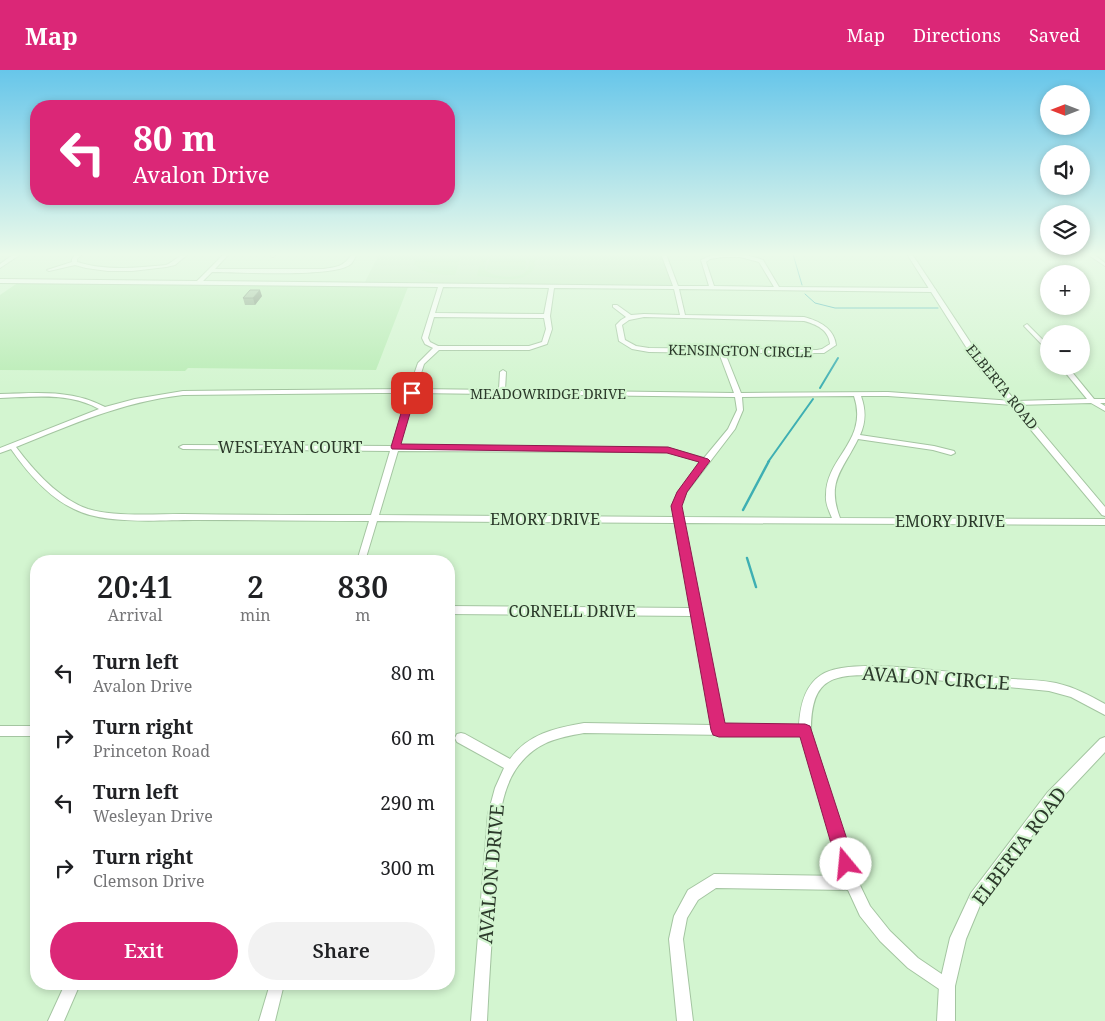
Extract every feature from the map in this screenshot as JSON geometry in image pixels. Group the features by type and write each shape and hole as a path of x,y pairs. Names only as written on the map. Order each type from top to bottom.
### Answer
{"street":[{"path":"437,298 425,338 427,343 437,348 529,348 545,343 548,337 550,321 547,316 550,298"},
{"path":"678,298 682,317"},
{"name":"ELBERTA ROAD","path":"938,298 983,367 1105,513"},
{"path":"615,306 630,317 621,322 620,325 621,338 629,346 620,350"},
{"path":"432,315 547,316"},
{"name":"KENSINGTON CIRCLE","path":"629,346 650,350 817,352 830,348 833,341 825,328 818,323 804,319 630,317"},
{"path":"1027,326 1040,340"},
{"path":"363,555 421,363 437,348"},
{"path":"719,730 676,506 682,492 737,420 740,410 738,395 721,351"},
{"path":"502,393 503,372"},
{"path":"1070,375 1092,401 1105,409"},
{"name":"MEADOWRIDGE DRIVE","path":"0,450 103,409 161,395 183,393 378,391 412,393 738,395 888,394 1014,403 1105,402"},
{"path":"837,521 829,493 832,480 856,437 862,418 863,406 857,394"},
{"path":"0,396 79,397 93,402 103,409"},
{"path":"856,437 934,448 951,453"},
{"name":"EMORY DRIVE","path":"12,446 23,461 57,493 77,507 100,514 152,517 1105,522"},
{"name":"WESLEYAN COURT","path":"183,447 668,450 705,461"},
{"name":"CORNELL DRIVE","path":"455,610 696,612"},
{"name":"AVALON CIRCLE","path":"947,986 913,963 885,936 865,910 852,883 805,730 805,709 812,690 828,676 852,671 893,671 1009,684 1046,686 1066,690 1105,710"},
{"name":"AVALON DRIVE","path":"479,1021 494,814 499,789 510,765 527,748 551,735 584,728 805,730"},
{"path":"0,731 30,731"},
{"path":"461,738 510,765"},
{"name":"ELBERTA ROAD","path":"946,1021 947,986 958,938 976,898 1052,798 1105,743"},
{"path":"685,1021 676,939 682,916 693,895 714,881 852,883"},
{"path":"56,1021 70,990"},
{"path":"267,1021 275,990"}],"shaded area":[{"path":"0,298 404,298 376,370 188,368 185,371 0,370"}],"waterway":[{"path":"810,298 815,303 835,308 938,308"},
{"path":"820,388 838,358"},
{"path":"768,462 813,399"},
{"path":"743,510 769,461"},
{"path":"747,558 756,587"}],"route":[{"path":"412,393 396,447 668,450 705,461 682,492 676,506 719,730 805,730 846,864"}]}
